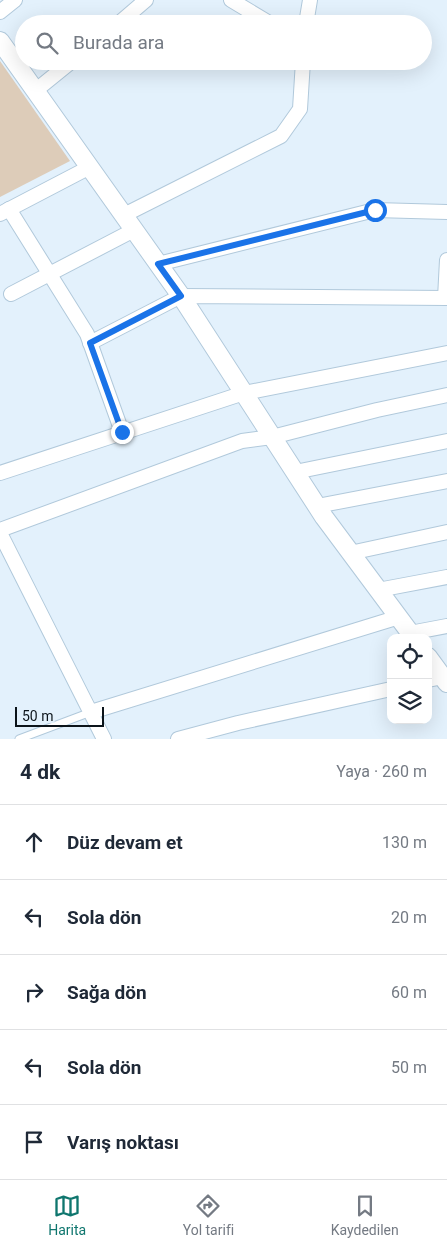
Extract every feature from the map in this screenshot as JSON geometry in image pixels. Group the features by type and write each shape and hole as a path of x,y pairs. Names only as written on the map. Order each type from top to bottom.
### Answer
{"street":[{"path":"0,12 15,0"},
{"path":"128,15 146,0"},
{"path":"232,0 256,15"},
{"path":"308,15 310,0"},
{"path":"0,40 15,61"},
{"path":"21,70 181,296 317,506 411,634"},
{"path":"36,91 61,70"},
{"path":"11,294 49,273 129,223 281,136 300,109 302,70"},
{"path":"90,167 5,212 49,273 87,334 122,432"},
{"path":"158,264 375,210 447,212"},
{"path":"90,343 181,296 446,298 447,260"},
{"path":"0,473 244,394 447,353"},
{"path":"104,739 0,531 242,441 272,437 377,410 447,395"},
{"path":"295,472 447,441"},
{"path":"317,506 447,481"},
{"path":"350,553 447,532"},
{"path":"378,590 447,577"},
{"path":"90,712 399,617"},
{"path":"416,634 447,626"},
{"path":"432,664 441,679"},
{"path":"178,739 238,723 387,690"}],"lane":[{"path":"19,739 90,712"}],"shaded area":[{"path":"0,61 70,161 0,197"}],"route":[{"path":"122,432 90,343 181,296 158,264 375,210"}]}
